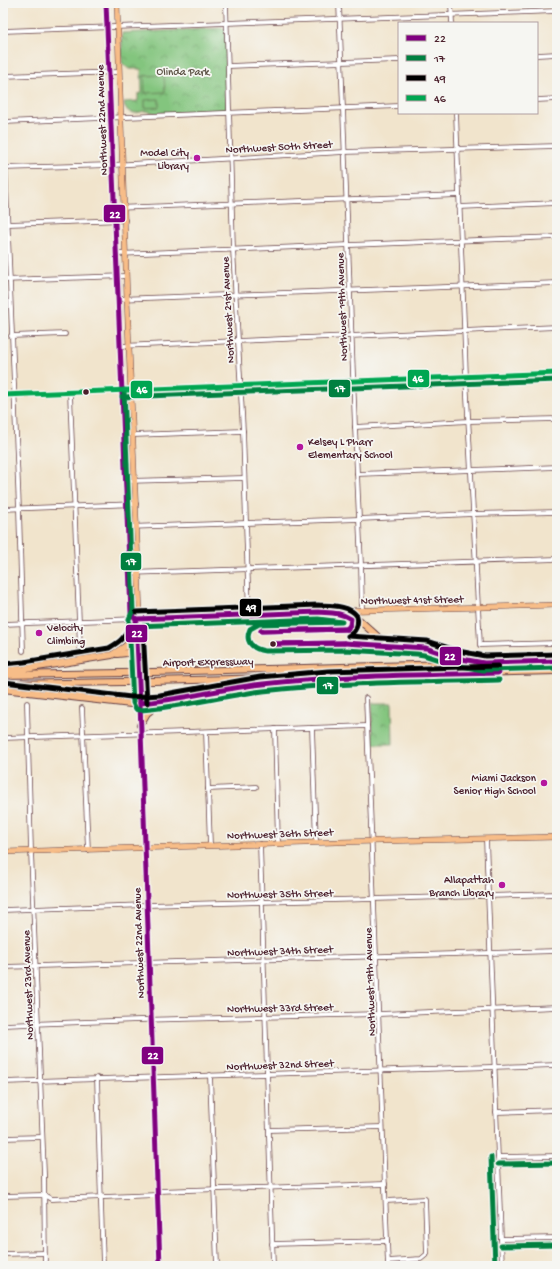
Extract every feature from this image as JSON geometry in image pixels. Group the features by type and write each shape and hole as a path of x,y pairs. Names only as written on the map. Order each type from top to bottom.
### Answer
{"highway":[{"path":"341,611 356,617 383,641 400,646"},
{"path":"112,654 126,646 131,640 136,629"},
{"path":"350,643 426,648 445,655 484,663"},
{"path":"3,671 31,668 112,654 137,652"},
{"name":"Airport Expressway","path":"3,675 557,661"},
{"name":"Airport Expressway","path":"3,684 329,678 557,671"},
{"path":"3,689 120,703 140,703 161,702 254,685 329,678"},
{"path":"140,725 150,710 161,702"}],"main road":[{"name":"Northwest 22nd Avenue","path":"106,3 112,165 116,220 129,573 131,613 136,619"},
{"name":"Northwest 22nd Avenue","path":"117,3 126,276 140,612 136,619 136,629 140,703 160,1266"},
{"name":"Northwest 41st Street","path":"136,619 362,610 557,605"},
{"name":"Northwest 36th Street","path":"3,852 278,843 557,837"}],"street":[{"name":"Northwest 21st Avenue","path":"226,3 229,66 230,158 243,431 249,615"},
{"name":"Northwest 19th Avenue","path":"338,3 362,610"},
{"path":"451,3 452,22"},
{"path":"3,31 227,24 557,10"},
{"path":"538,55 557,54"},
{"path":"229,66 398,60"},
{"path":"3,76 119,72"},
{"path":"538,100 557,99"},
{"path":"4,122 110,119 398,106"},
{"path":"3,110 4,168 8,224 11,336 19,509 23,651"},
{"path":"456,114 466,377 480,645 557,643"},
{"name":"Northwest 50th Street","path":"4,168 112,165 344,152 557,146"},
{"path":"115,208 459,195"},
{"path":"459,208 557,203"},
{"path":"8,224 125,220"},
{"path":"117,254 557,237"},
{"path":"3,280 126,276"},
{"path":"118,299 557,283"},
{"path":"121,346 557,327"},
{"path":"11,336 65,334"},
{"path":"3,395 557,373"},
{"path":"70,393 80,648"},
{"path":"355,427 469,421 557,419"},
{"path":"133,435 243,431"},
{"path":"357,474 557,467"},
{"path":"126,481 244,478"},
{"path":"3,509 136,504"},
{"path":"128,527 557,512"},
{"path":"129,573 557,559"},
{"name":"Northwest 41st Street","path":"3,624 136,619"},
{"name":"Northwest 19th Avenue","path":"366,698 388,1264"},
{"name":"Northwest 23rd Avenue","path":"27,703 44,1195 45,1266"},
{"path":"82,708 88,850"},
{"path":"3,738 368,726"},
{"path":"312,728 316,842"},
{"path":"275,729 278,843"},
{"path":"206,732 210,845"},
{"path":"208,789 256,787"},
{"path":"486,839 502,1266"},
{"path":"260,844 273,1266"},
{"name":"Northwest 35th Street","path":"3,910 557,894"},
{"name":"Northwest 34th Street","path":"3,967 557,951"},
{"name":"Northwest 33rd Street","path":"3,1025 151,1019 379,1014 557,1007"},
{"name":"Northwest 32nd Street","path":"3,1082 557,1064"},
{"path":"210,1075 217,1266"},
{"path":"97,1078 103,1266"},
{"path":"496,1112 557,1110"},
{"path":"269,1130 382,1127"},
{"path":"3,1138 42,1137"},
{"path":"498,1157 557,1156"},
{"path":"3,1196 44,1195 51,1199 214,1189 385,1184"},
{"path":"386,1201 425,1199 427,1254 421,1258 388,1264"},
{"path":"501,1239 557,1238"},
{"path":"272,1244 387,1241"},
{"path":"3,1254 44,1253"}],"green space":[{"name":"Olinda Park","path":"223,28 226,30 227,110 161,114 145,111 131,113 125,108 124,102 138,101 138,94 142,93 141,69 129,69 122,63 122,33"},
{"path":"164,75 165,92 145,93 144,76"},
{"path":"159,99 159,107 145,108 145,100"},
{"path":"372,703 392,703 393,744 373,744"}],"transit line":[{"name":"22","path":"106,3 131,613 136,619 140,703 160,1266"},
{"name":"46","path":"3,395 557,373"},
{"name":"17","path":"122,397 557,380"},
{"name":"17","path":"124,390 133,610 129,619 133,703 136,709 140,710 171,706 248,693 292,688 381,683 499,680"},
{"name":"49","path":"136,612 318,605 334,606 345,608 354,612 357,616 358,622 356,628 348,636 427,641 458,651 485,656 557,654"},
{"name":"22","path":"136,619 318,612 335,613 351,619 350,625 347,629"},
{"name":"17","path":"136,626 318,619 342,622 259,624 250,629 248,638 253,647 265,651 345,650 417,654 455,665 483,670 557,668"},
{"name":"49","path":"3,664 109,648 122,639 130,626"},
{"name":"49","path":"143,629 147,703"},
{"name":"22","path":"261,631 347,629"},
{"name":"22","path":"261,631 348,629"},
{"name":"22","path":"273,644 344,643"},
{"name":"22","path":"273,644 344,643"},
{"name":"22","path":"344,643 426,648 456,658 484,663 557,661"},
{"name":"49","path":"4,682 131,697 160,695 260,677 328,671 498,666"},
{"name":"22","path":"140,703 248,686 292,681 380,676 498,673"},
{"name":"17","path":"491,1157 495,1266"},
{"name":"17","path":"498,1164 557,1163"},
{"name":"17","path":"501,1246 557,1245"}],"place":[{"name":"Model City Library","path":"197,158"},
{"name":"Kelsey L Pharr Elementary School","path":"300,447"},
{"name":"Velocity Climbing","path":"39,633"},
{"name":"Miami Jackson Senior High School","path":"544,783"},
{"name":"Allapattah Branch Library","path":"502,885"}]}
